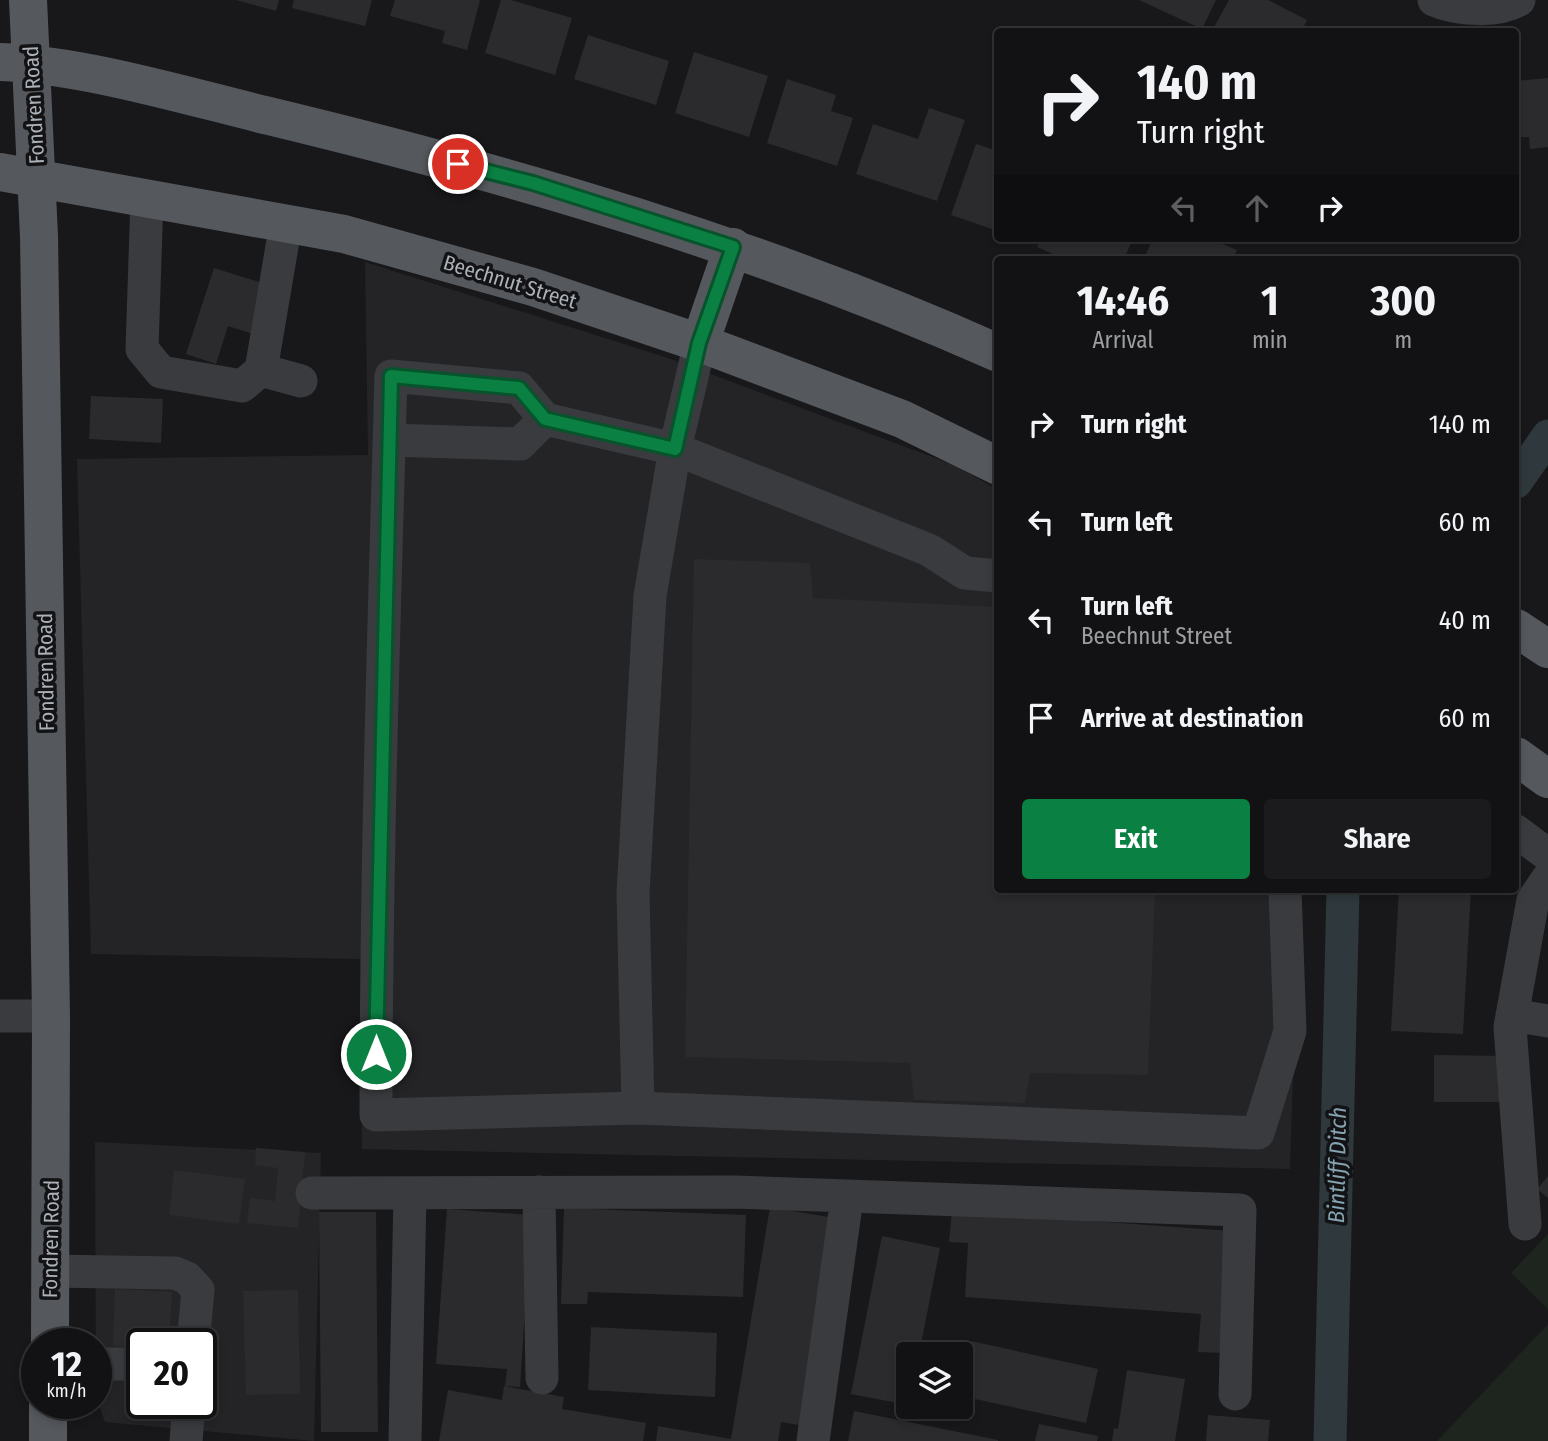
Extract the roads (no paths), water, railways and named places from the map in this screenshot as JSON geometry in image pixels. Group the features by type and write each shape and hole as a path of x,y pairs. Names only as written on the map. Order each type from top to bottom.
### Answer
{"main road":[{"name":"Fondren Road","path":"28,0 16,62 38,179 51,1016 50,1328"},
{"path":"16,62 242,110 521,180 733,247 926,321 994,351"},
{"name":"Beechnut Street","path":"0,172 344,234 520,284 699,343 902,419 994,464"},
{"path":"699,343 733,247"},
{"path":"1519,630 1548,649"},
{"path":"1519,758 1548,779"},
{"path":"48,1419 48,1441"}],"street":[{"path":"1434,0 1449,6 1507,7 1519,0"},
{"path":"147,198 142,349 161,372 242,386 261,370 286,223"},
{"path":"638,1108 633,892 650,596 675,449 699,343"},
{"path":"261,370 301,382"},
{"path":"994,576 965,573 929,550 675,449 545,419 519,388 391,376 376,1115 638,1108 1258,1133 1290,1031 1284,893"},
{"path":"390,440 520,444 545,419"},
{"path":"1519,833 1548,855"},
{"path":"1525,1224 1510,1027 1533,900 1548,878"},
{"path":"1512,1015 1548,1021"},
{"path":"0,1016 51,1016"},
{"path":"312,1192 735,1192 1240,1210 1236,1394"},
{"path":"539,1192 541,1378"},
{"path":"405,1441 410,1193"},
{"path":"813,1441 847,1198"},
{"path":"51,1271 157,1271 187,1278 198,1290 194,1328"},
{"path":"186,1441 188,1419"}],"waterway":[{"name":"Bintliff Ditch","path":"1519,478 1548,436"},
{"name":"Bintliff Ditch","path":"1330,1441 1343,893"}]}
